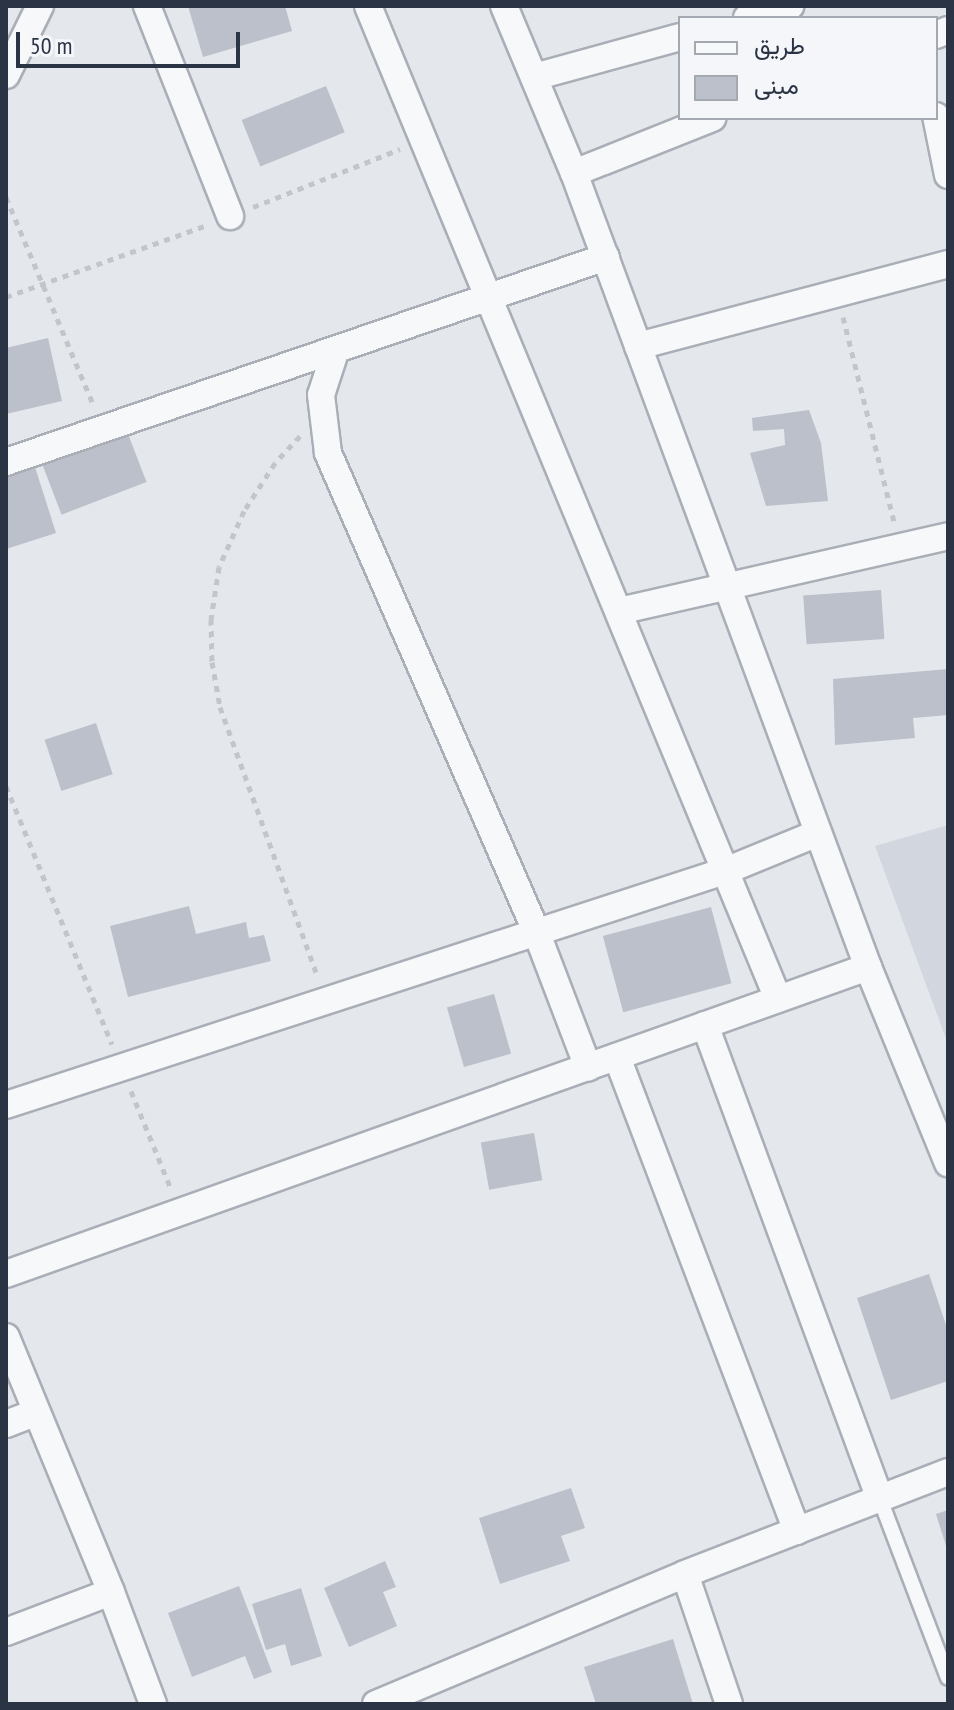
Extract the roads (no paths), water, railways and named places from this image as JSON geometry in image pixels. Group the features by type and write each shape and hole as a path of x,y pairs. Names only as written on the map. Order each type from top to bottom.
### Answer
{"street":[{"path":"6,75 40,6"},
{"path":"147,6 230,216"},
{"path":"368,6 778,999"},
{"path":"504,6 574,173 868,967 948,1163"},
{"path":"754,16 792,6"},
{"path":"534,77 678,38"},
{"path":"574,173 707,120"},
{"path":"937,120 948,175"},
{"path":"6,462 606,257"},
{"path":"638,346 948,264"},
{"path":"335,352 319,414 328,453 536,931 588,1067"},
{"path":"619,611 948,536"},
{"path":"6,1105 120,1065 725,871 818,833"},
{"path":"6,1274 868,967"},
{"path":"705,1025 880,1499"},
{"path":"617,1057 797,1531"},
{"path":"6,1337 111,1592 153,1704"},
{"path":"6,1424 35,1413"},
{"path":"376,1704 425,1694 685,1574 948,1472"},
{"path":"685,1574 729,1704"},
{"path":"6,1632 111,1592"}],"lane":[{"path":"880,1499 948,1678"}]}
